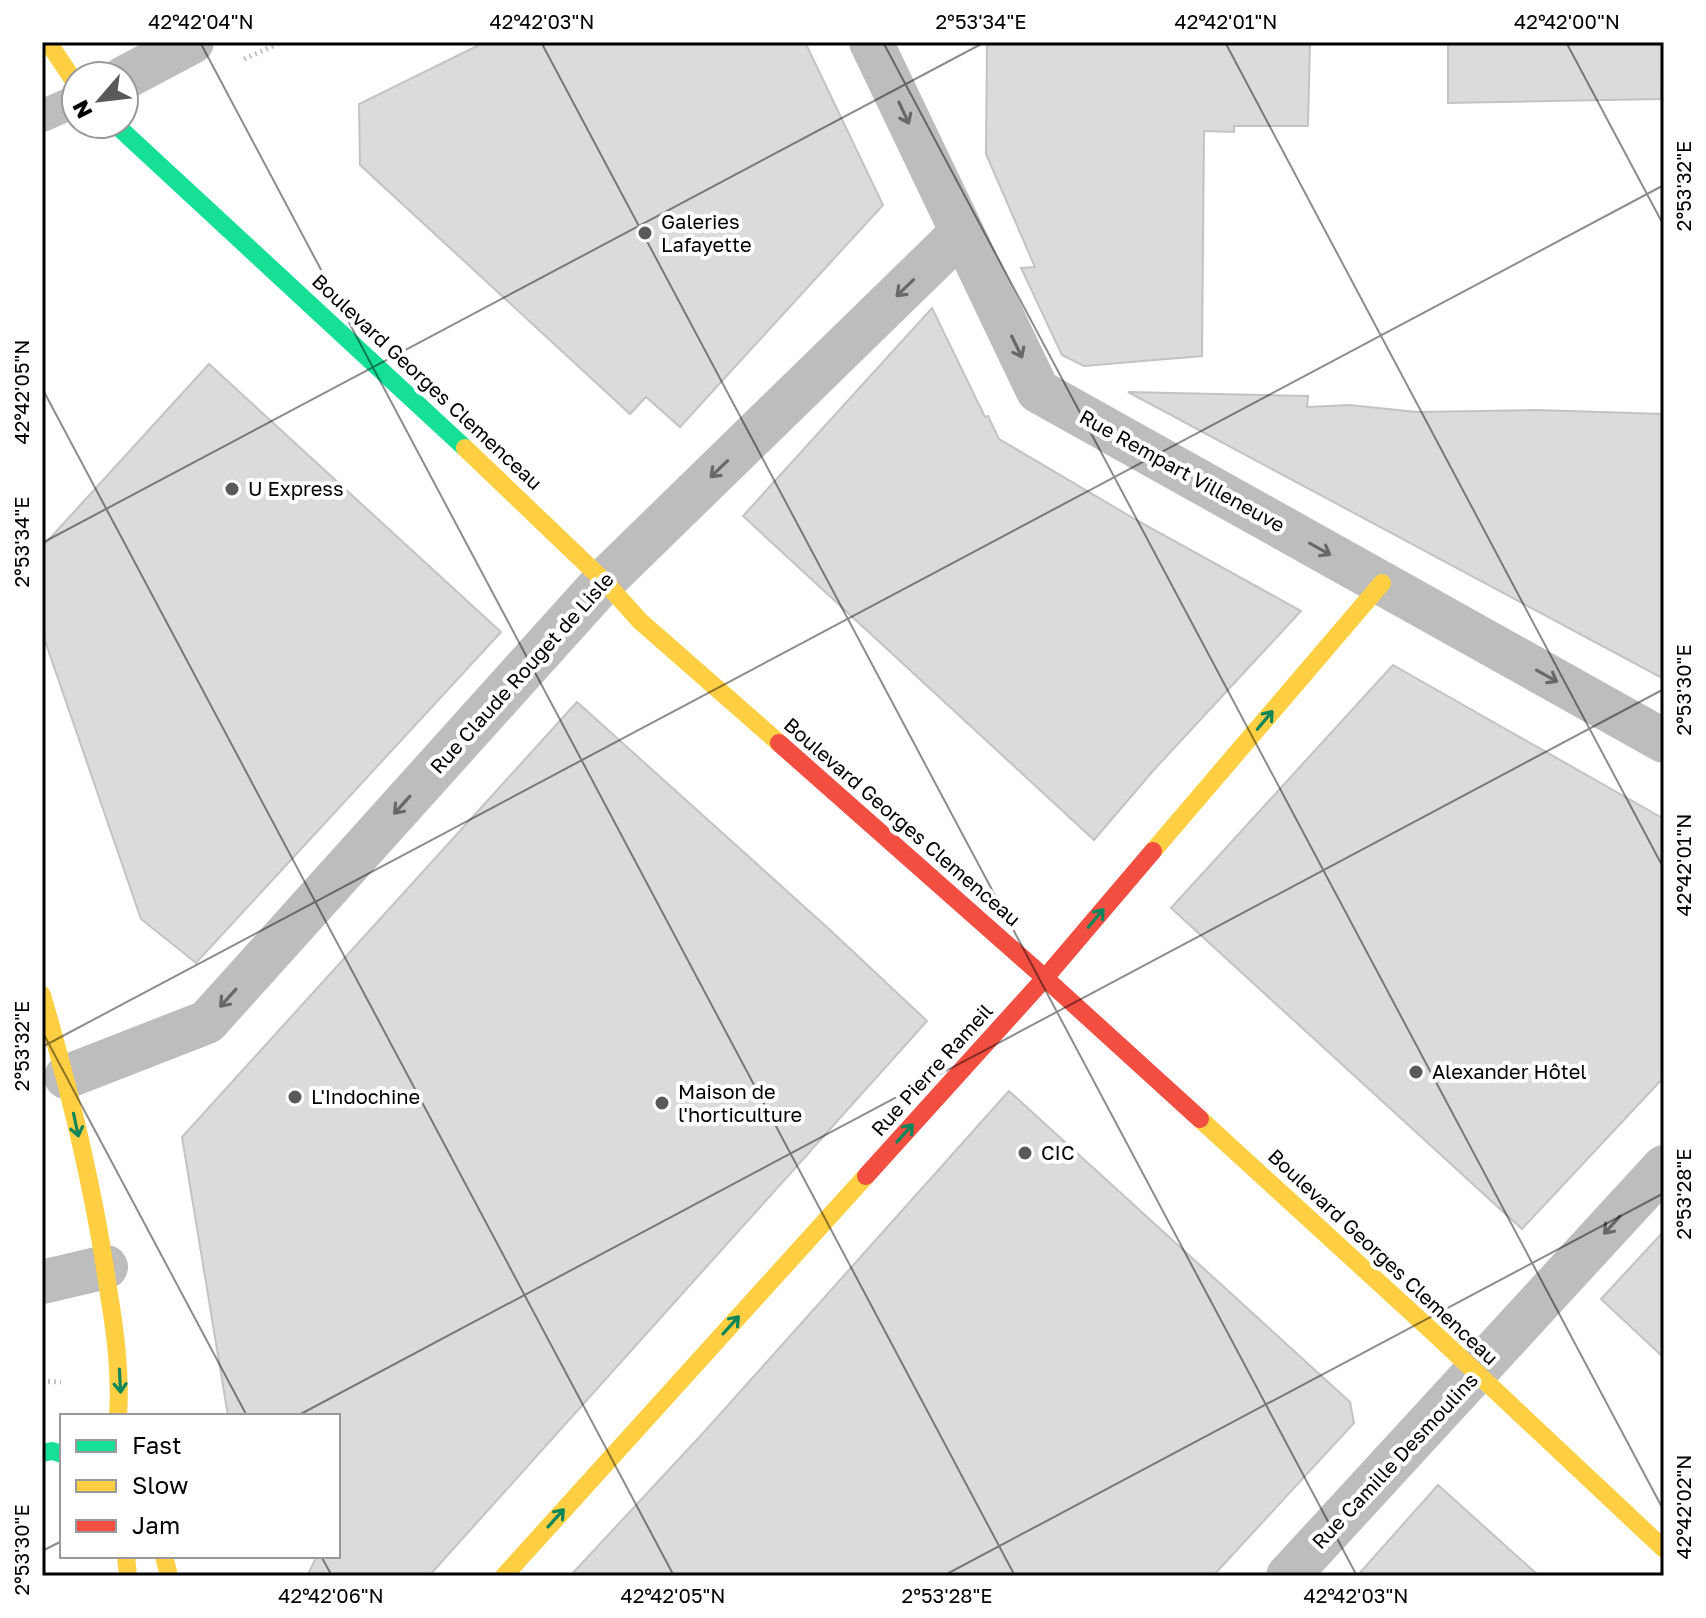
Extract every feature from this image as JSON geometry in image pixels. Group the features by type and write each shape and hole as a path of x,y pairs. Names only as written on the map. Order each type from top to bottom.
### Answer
{"main road":[{"path":"48,42 60,60"},
{"name":"Boulevard Georges Clemenceau","path":"132,140 352,342 604,581 640,621 1045,978 1477,1373 1664,1549"},
{"name":"Rue Pierre Rameil","path":"504,1576 1045,978 1382,583"},
{"path":"42,995 66,1077 106,1267 121,1386 118,1414"}],"street":[{"path":"140,70 192,42"},
{"name":"Rue Rempart Villeneuve","path":"871,42 1038,391 1664,741"},
{"name":"Rue Claude Rouget de Lisle","path":"66,1077 207,1022 604,581 961,233"},
{"name":"Rue Camille Desmoulins","path":"1288,1576 1664,1167"},
{"path":"42,1282 106,1267"}],"lane":[{"path":"42,116 60,99"}],"building":[{"name":"Galeries Lafayette","path":"485,42 805,42 883,205 680,427 646,397 630,414 360,165 359,104"},
{"path":"987,42 1310,42 1308,126 1234,126 1234,132 1204,131 1202,356 1084,366 1062,355 1021,268 1035,267 986,154"},
{"path":"1448,42 1663,42 1661,99 1448,103"},
{"path":"932,308 985,417 988,416 999,439 1138,521 1301,611 1152,772 1094,840 743,516"},
{"path":"209,364 501,632 196,963 141,919 42,632 42,547"},
{"path":"1128,392 1308,396 1307,407 1349,405 1417,412 1536,410 1664,414 1664,679"},
{"path":"1393,665 1664,819 1664,1077 1522,1229 1171,908"},
{"path":"577,702 927,1021 429,1576 307,1576 316,1558 340,1558 340,1414 228,1414 182,1137"},
{"path":"1009,1091 1350,1402 1354,1423 1213,1576 570,1576 704,1432"},
{"path":"1664,1231 1664,1358 1601,1299"},
{"path":"1438,1485 1488,1530 1539,1576 1357,1576"}],"traffic: fast":[{"path":"132,140 465,448"},
{"path":"42,1453 60,1453"}],"traffic: slow":[{"path":"48,42 60,60"},
{"path":"465,448 604,581 640,621 779,743"},
{"path":"1153,851 1382,583"},
{"path":"42,995 96,1214 115,1336 118,1414"},
{"path":"1200,1119 1664,1549"},
{"path":"504,1576 866,1176"},
{"path":"126,1558 128,1576"},
{"path":"164,1558 169,1576"}],"traffic: jam":[{"path":"779,743 1200,1119"},
{"path":"866,1176 1045,978 1153,851"}],"place":[{"name":"Galeries Lafayette","path":"645,233"},
{"name":"U Express","path":"232,489"},
{"name":"Alexander Hôtel","path":"1416,1072"},
{"name":"L'Indochine","path":"295,1097"},
{"name":"Maison de l'horticulture","path":"662,1103"},
{"name":"CIC","path":"1025,1153"}]}
